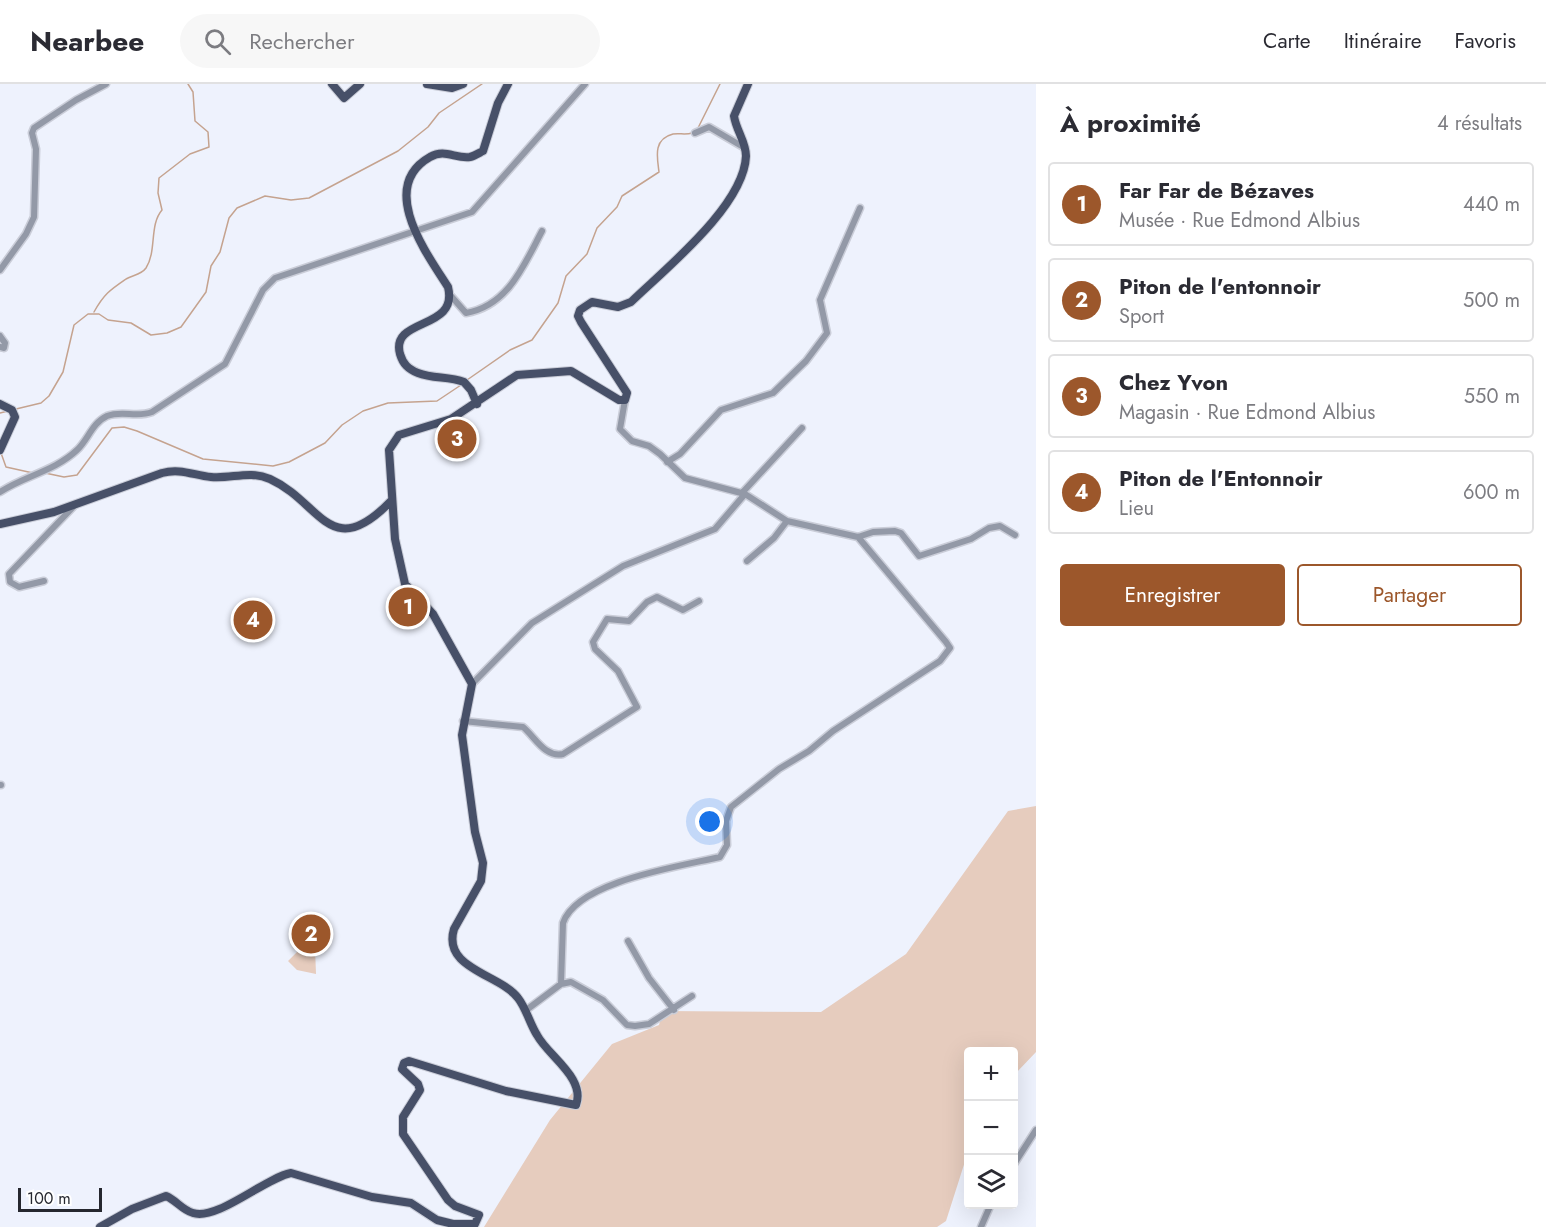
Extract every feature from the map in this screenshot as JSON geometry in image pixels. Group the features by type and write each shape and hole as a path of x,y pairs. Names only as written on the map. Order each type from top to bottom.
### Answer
{"main road":[{"path":"332,84 344,98 360,84"},
{"path":"427,84 452,88 463,84"},
{"path":"475,401 468,384 449,379 431,378 415,372 403,363 399,348 401,338 408,330 441,314 448,305 450,296 448,287 415,230 406,207 407,188 416,170 429,157 443,152 469,157 483,152 498,103 508,84"},
{"path":"100,1227 132,1209 166,1196 190,1213 202,1214 291,1173 372,1197 411,1203 438,1220 453,1224 476,1224 479,1215 455,1206 448,1200 403,1134 403,1117 420,1090 418,1084 402,1069 404,1063 409,1061 506,1091 576,1105 576,1087 563,1065 538,1038 518,998 467,964 452,948 451,938 454,929 481,881 483,872 464,753 463,721 472,684 433,614 405,584 398,558 391,501 389,450 395,439 405,433 451,419 517,375 549,371 578,373 619,400 625,400 627,393 581,322 578,316 580,310 592,302 618,307 631,302 704,233 734,188 743,169 745,148 734,116 748,84"},
{"path":"0,449 15,420 14,414 3,404"},
{"path":"0,524 75,505 162,473 180,470 210,477 256,474 286,489 319,519 338,528 357,527 367,522 391,501"}],"street":[{"path":"0,270 26,234 34,218 36,149 32,133 34,128 76,100 106,84"},
{"path":"0,492 38,476 73,454 100,420 118,414 138,416 152,412 225,364 263,290 275,278 472,212 585,84"},
{"path":"695,133 709,127 745,148"},
{"path":"667,462 680,454 721,410 773,393 806,361 827,333 820,300 860,208"},
{"path":"450,296 466,313 481,311 494,304 521,272 542,231"},
{"path":"0,336 5,343 3,348 0,347"},
{"path":"625,400 619,423 624,435 632,441 649,446 685,478 744,494 787,521 858,537 873,532 895,531 901,533 919,556 971,539 989,528 1000,526 1016,534"},
{"path":"472,684 532,623 623,566 715,529 802,428"},
{"path":"44,581 19,587 10,582 9,574 75,505"},
{"path":"747,561 774,538 787,521"},
{"path":"561,984 563,923 566,916 579,903 593,894 646,872 720,857 727,845 726,821 731,807 779,769 809,752 833,731 940,661 950,648 858,537"},
{"path":"463,721 523,727 547,752 563,754 637,707 618,671 595,649 593,642 607,619 629,621 647,602 657,597 683,610 699,601"},
{"path":"628,941 649,978 674,1010"},
{"path":"525,1011 561,984 571,982 603,1000 627,1025 649,1024 674,1010 692,996"},
{"path":"1018,1158 1036,1130"},
{"path":"981,1227 989,1209"}],"shaded area":[{"path":"1036,806 1036,1052 1018,1071 1018,1047 964,1047 964,1165 946,1221 937,1227 484,1227 550,1120 612,1044 659,1025 663,1011 821,1012 906,954 1008,811"},
{"path":"314,920 316,974 297,970 288,961 301,948"}],"waterway":[{"path":"94,312 116,286 146,268 151,254 156,223 162,210 158,193 159,178 190,154 209,147 208,132 195,121 193,92 188,84"},
{"path":"16,409 41,403 49,396 63,372 74,325 88,314 99,314 108,320 131,323 151,335 167,333 181,327 206,292 211,266 220,252 229,218 237,208 265,196 291,200 309,198 398,151 428,127 439,113 482,84"},
{"path":"698,128 720,84"},
{"path":"467,380 510,350 532,340 558,303 566,276 587,254 597,228 617,207 622,196 659,172 658,149 662,140 673,134 692,133"},
{"path":"45,473 64,477 77,475 112,428 124,427 203,459 273,466 289,462 325,443 342,425 363,411 388,403 437,401 461,385"},
{"path":"0,413 8,411"},
{"path":"1,453 6,467 33,473"}],"place":[{"name":"Chez Yvon","path":"457,439"},
{"name":"Far Far de Bézaves","path":"408,607"},
{"name":"Piton de l'Entonnoir","path":"253,620"},
{"name":"Piton de l'entonnoir","path":"311,934"}]}
